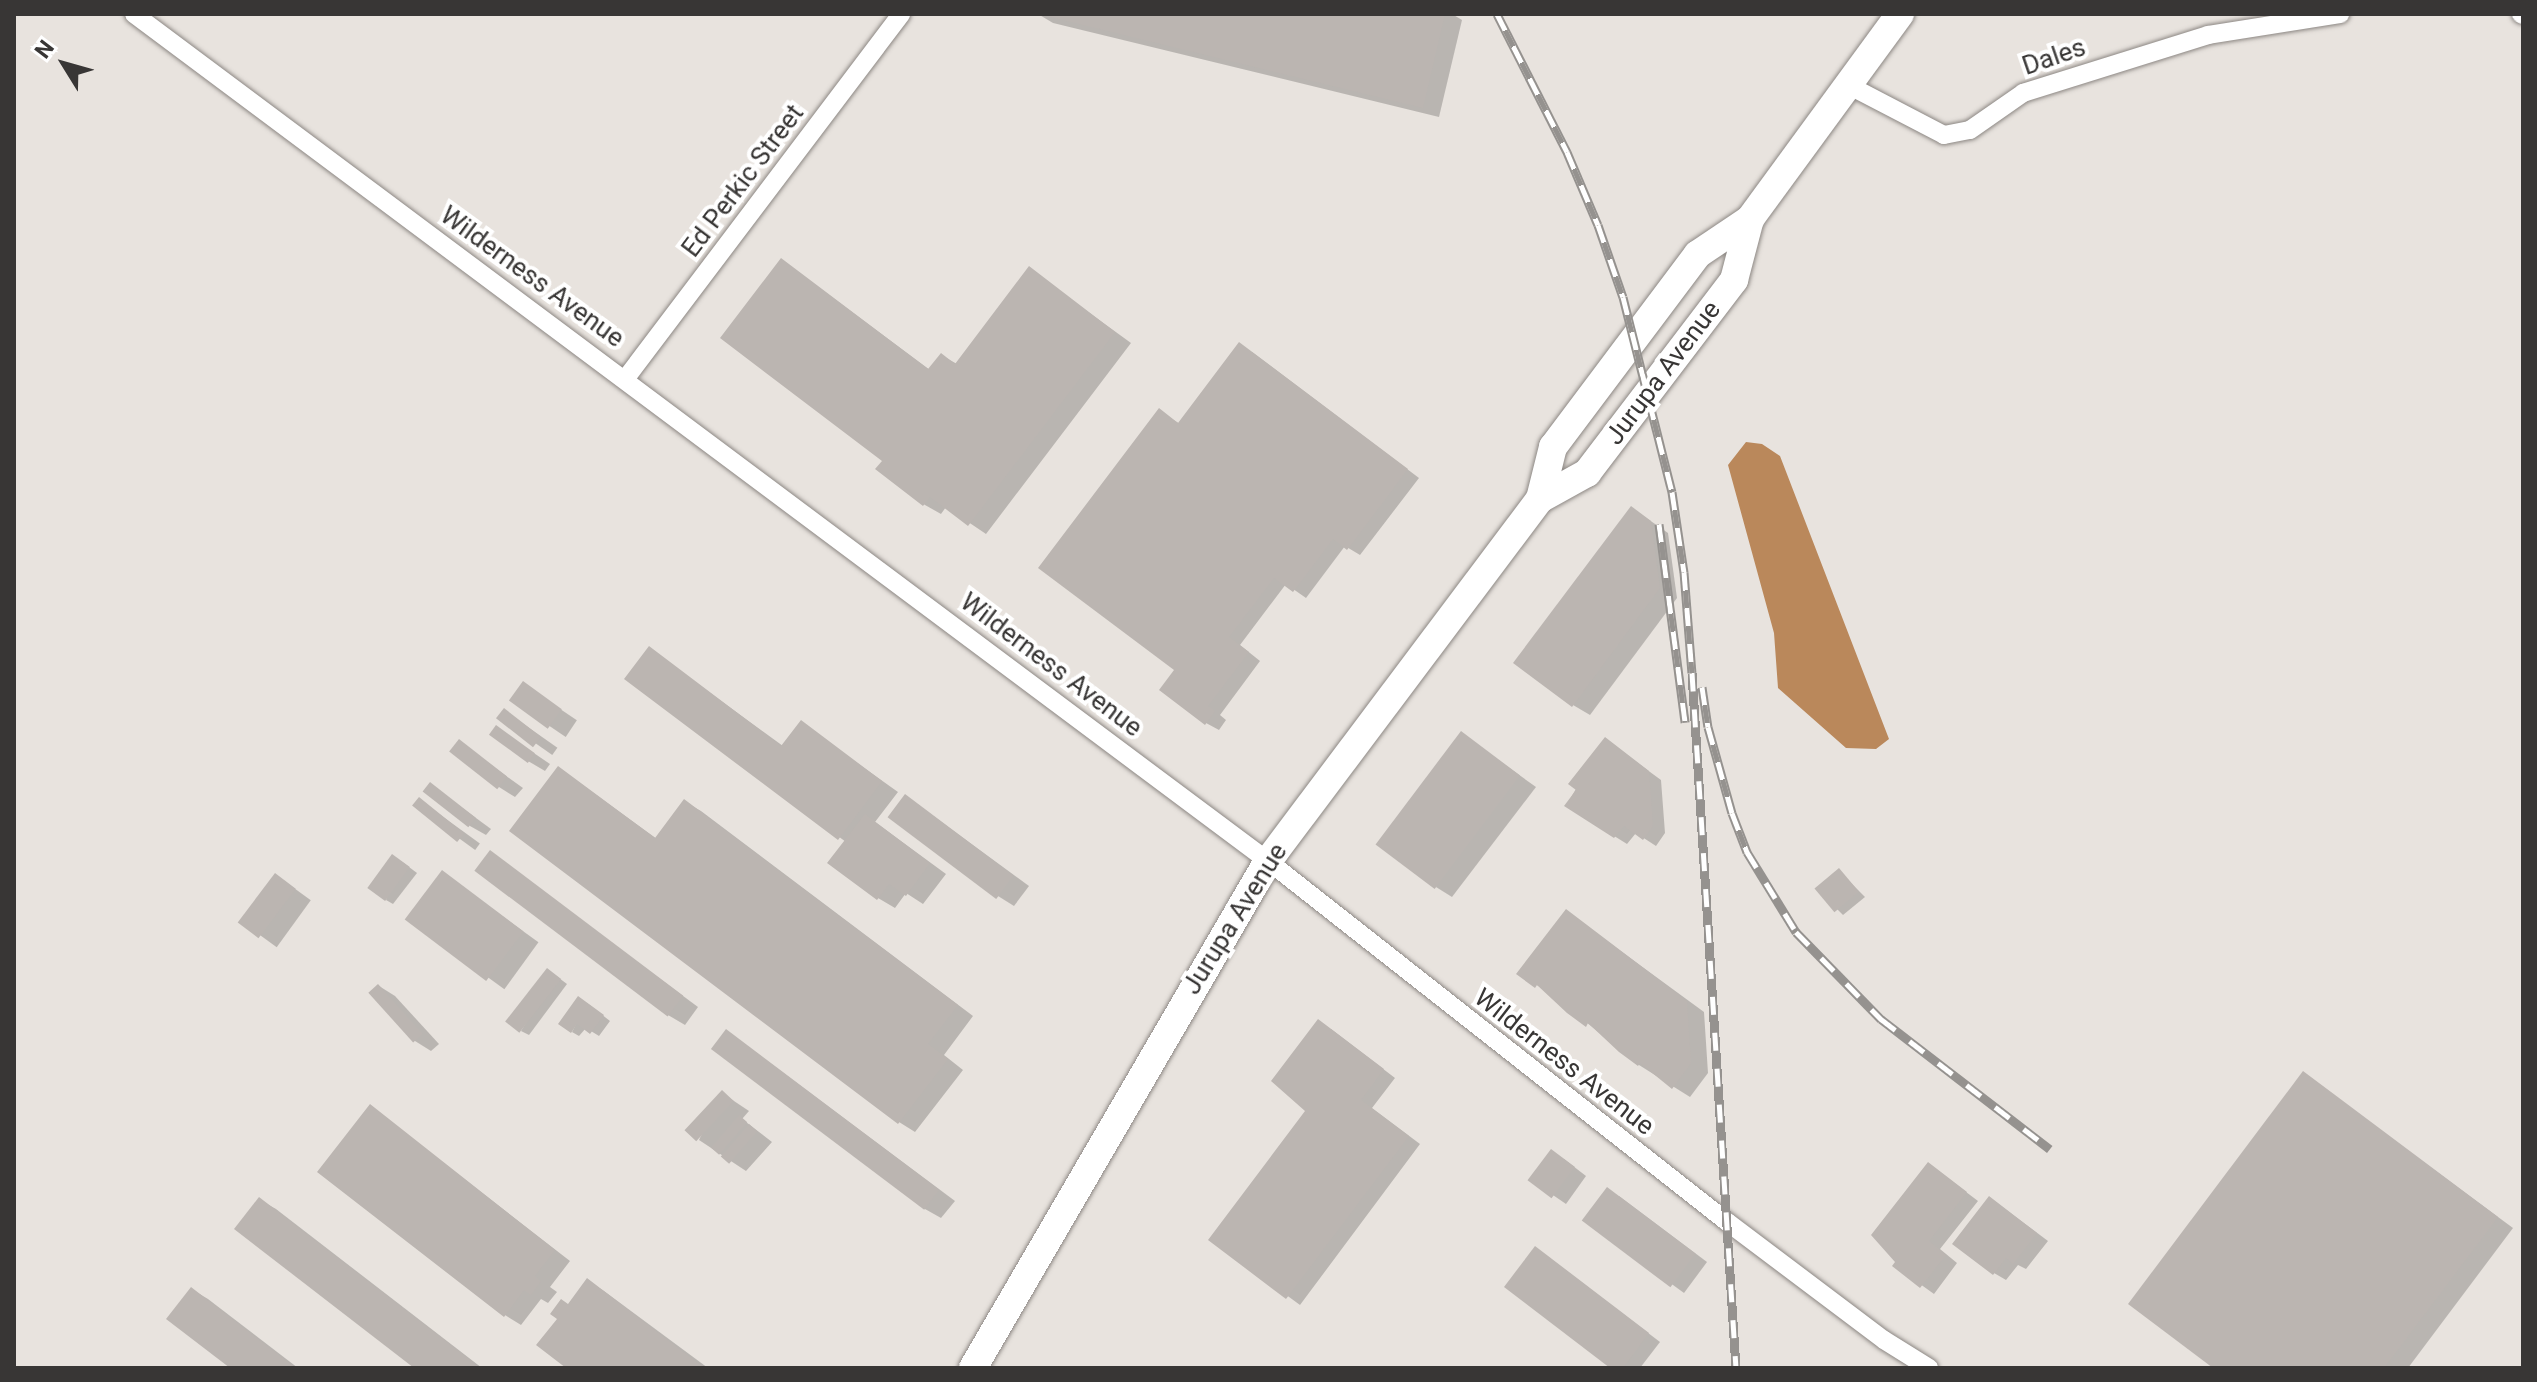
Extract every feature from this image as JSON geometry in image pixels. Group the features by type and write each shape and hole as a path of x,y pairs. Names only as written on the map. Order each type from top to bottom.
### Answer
{"main road":[{"name":"Jurupa Avenue","path":"973,1368 1268,861 1540,499 1553,447 1698,254 1750,219 1900,14"},
{"name":"Jurupa Avenue","path":"1540,499 1587,473 1734,280 1750,219"}],"street":[{"name":"Wilderness Avenue","path":"134,14 536,315 626,378 1268,861 1726,1221 1884,1340 1929,1368"},
{"name":"Ed Perkic Street","path":"626,378 901,14"},
{"name":"Dales","path":"1848,85 1944,135 1970,130 2023,93 2208,35 2340,14"}],"shaded area":[{"path":"1746,442 1762,444 1780,456 1889,739 1876,749 1846,748 1778,688 1774,633 1728,465"}],"building":[{"path":"1038,14 1445,14 1423,108"},
{"path":"781,258 928,369 941,353 955,364 1029,266 1115,332 968,526 930,497 923,506 875,469 882,461 720,338"},
{"path":"1239,342 1408,469 1347,550 1333,539 1293,592 1274,578 1229,637 1249,652 1208,706 1215,711 1205,725 1159,690 1174,670 1038,568 1159,408 1178,423"},
{"path":"1631,506 1651,521 1660,588 1572,707 1513,663"},
{"path":"649,646 781,746 801,720 882,781 838,840 624,679"},
{"path":"523,681 562,709 548,729 509,700"},
{"path":"504,708 541,737 533,747 496,718"},
{"path":"496,725 535,753 528,763 489,735"},
{"path":"1461,731 1520,776 1435,889 1376,844"},
{"path":"1605,737 1649,771 1653,826 1643,840 1624,826 1614,838 1564,806 1576,790 1568,784"},
{"path":"459,739 507,777 497,789 449,752"},
{"path":"558,766 655,838 684,799 958,1005 928,1044 948,1059 898,1124 509,831"},
{"path":"430,782 476,818 468,827 423,791"},
{"path":"905,794 1014,876 996,899 888,817"},
{"path":"419,797 464,834 457,842 412,806"},
{"path":"865,814 930,863 906,896 889,884 877,900 827,863"},
{"path":"490,850 683,996 668,1016 474,871"},
{"path":"392,854 410,867 385,901 367,888"},
{"path":"1839,868 1859,892 1834,912 1814,889"},
{"path":"442,870 523,931 486,981 405,920"},
{"path":"275,873 296,889 258,938 238,923"},
{"path":"1566,909 1687,1001 1691,1063 1672,1089 1640,1063 1638,1066 1619,1052 1588,1023 1586,1027 1567,1013 1537,985 1535,988 1516,974"},
{"path":"547,968 561,979 519,1033 505,1022"},
{"path":"378,984 423,1034 413,1042 368,993"},
{"path":"578,996 604,1015 590,1034 577,1024 571,1033 558,1024"},
{"path":"1318,1019 1384,1069 1361,1100 1409,1136 1286,1299 1208,1240 1305,1111 1271,1081"},
{"path":"726,1029 939,1190 924,1210 711,1049"},
{"path":"2303,1071 2498,1217 2384,1368 2213,1368 2128,1304"},
{"path":"722,1090 734,1101 696,1141 684,1130"},
{"path":"370,1104 555,1250 535,1276 541,1281 531,1295 524,1290 504,1317 317,1172"},
{"path":"739,1115 747,1122 719,1155 711,1147"},
{"path":"749,1124 757,1131 729,1164 721,1156"},
{"path":"1551,1149 1575,1167 1551,1198 1528,1180"},
{"path":"1928,1162 1967,1192 1929,1241 1946,1255 1920,1288 1892,1266 1895,1262 1871,1235"},
{"path":"1607,1187 1696,1254 1670,1287 1582,1221"},
{"path":"1989,1196 2037,1233 2013,1264 2006,1258 1993,1275 1952,1244"},
{"path":"259,1197 481,1368 414,1368 234,1229"},
{"path":"1535,1246 1649,1333 1623,1368 1610,1368 1504,1287"},
{"path":"587,1278 704,1368 566,1368 536,1345 557,1319 550,1314 561,1299 568,1304"},
{"path":"191,1287 296,1368 230,1368 166,1319"}],"railway":[{"path":"1497,14 1567,152 1598,225 1623,297 1672,492 1684,572 1692,673 1736,1368"},
{"path":"1659,524 1685,722"},
{"path":"1702,687 1708,727 1732,813 1747,852 1796,932 1881,1019 2050,1149"}]}
